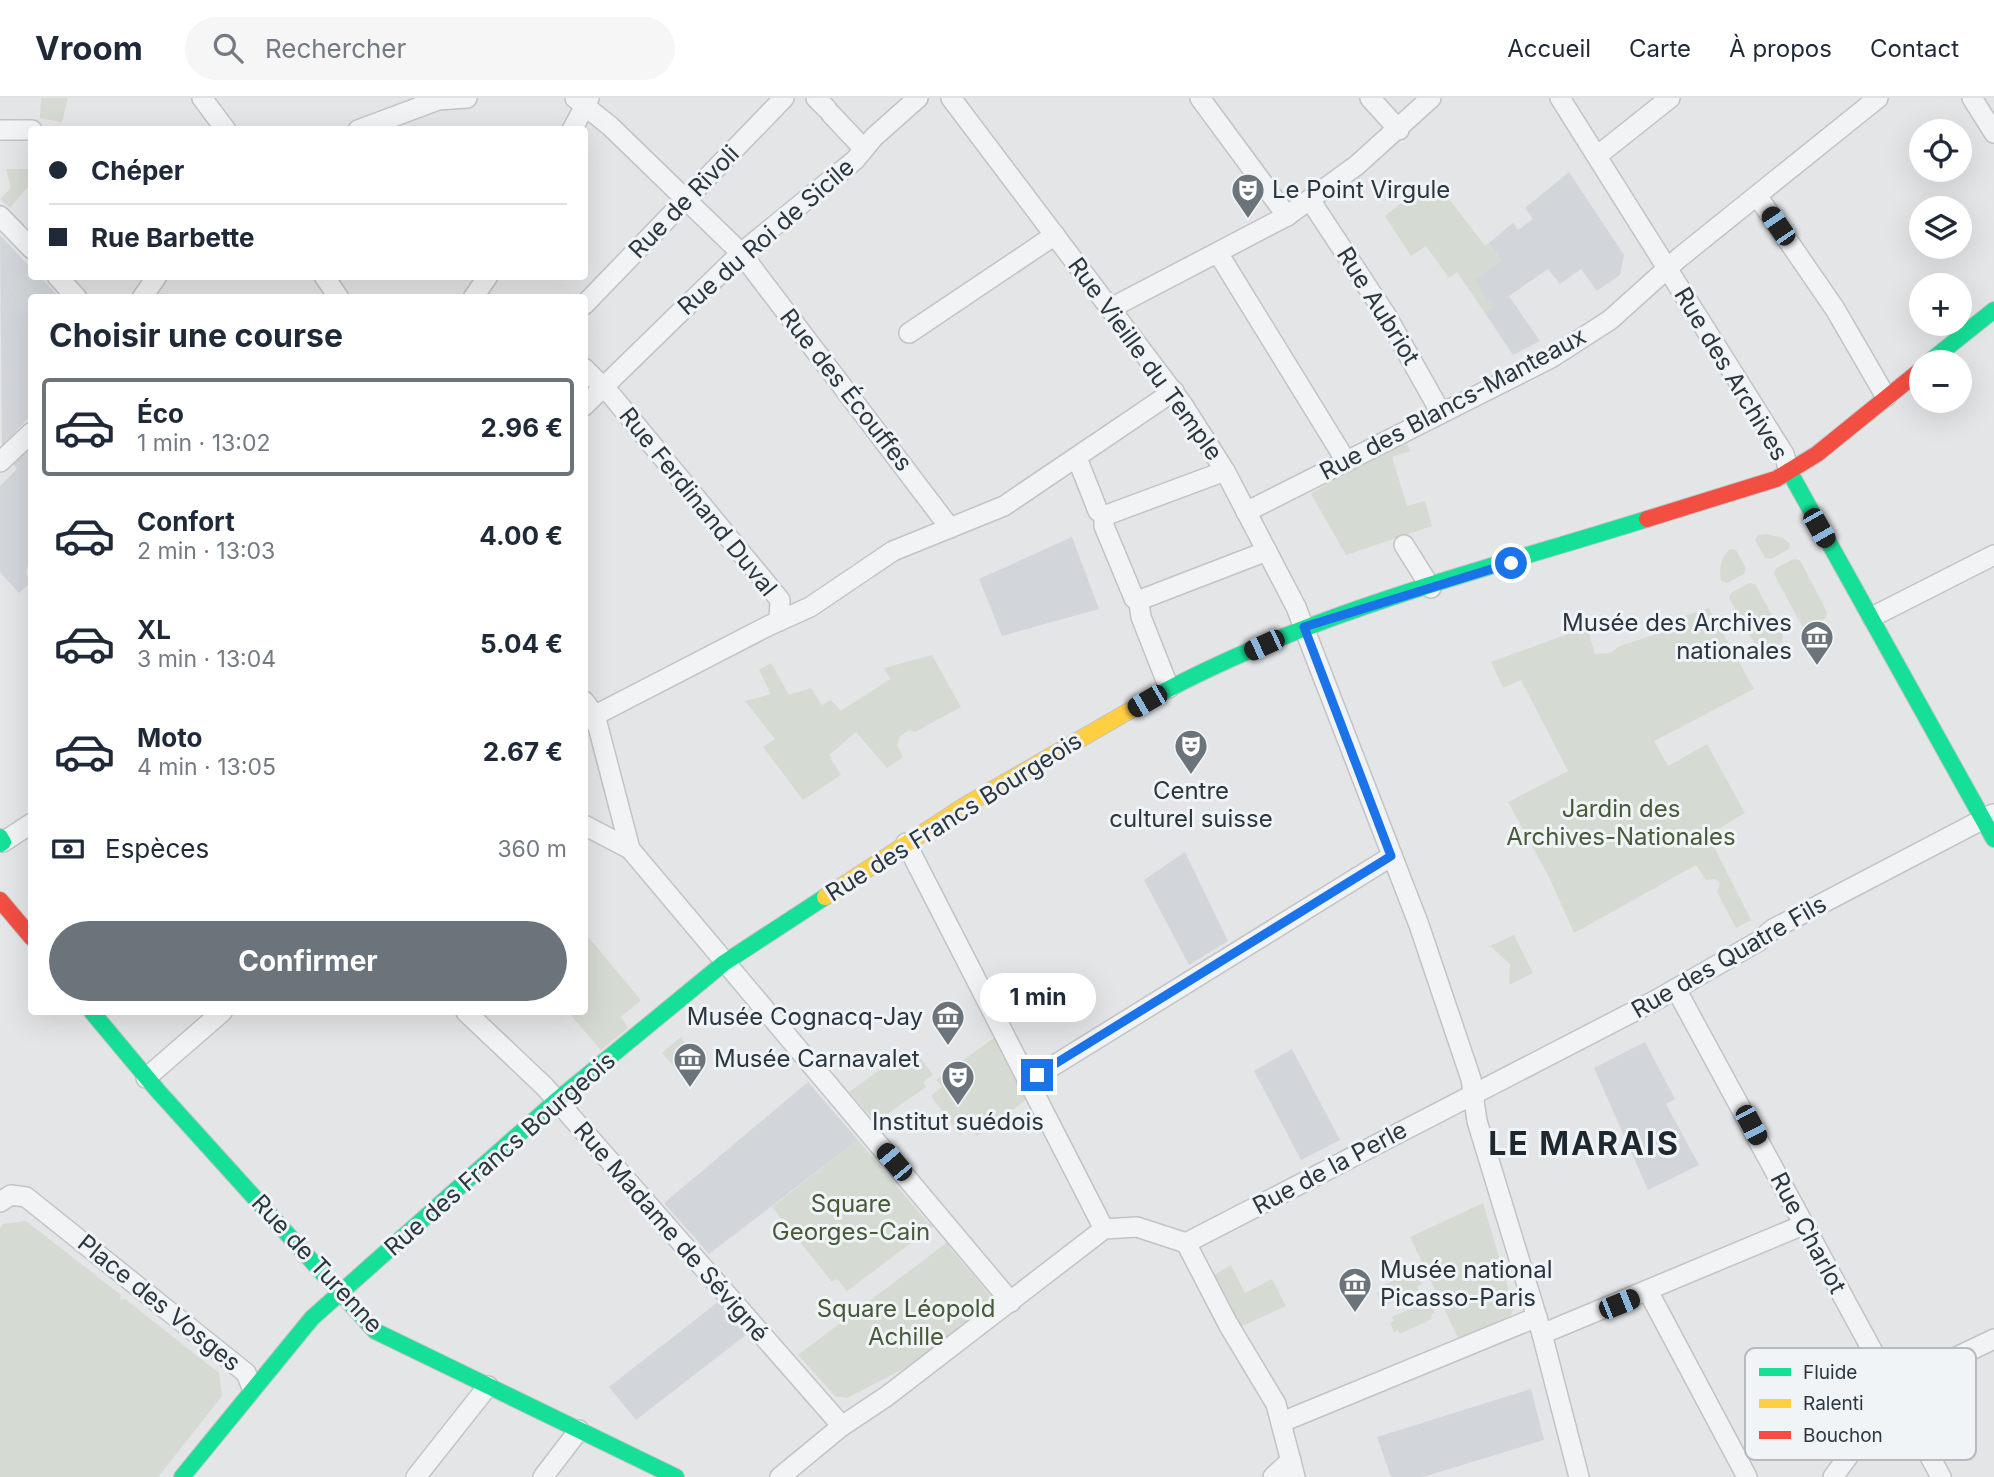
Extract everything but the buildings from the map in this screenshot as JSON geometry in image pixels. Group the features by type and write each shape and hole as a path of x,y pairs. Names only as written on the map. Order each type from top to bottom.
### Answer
{"street":[{"path":"202,98 223,126"},
{"path":"369,126 438,100 467,98"},
{"name":"Rue de Rivoli","path":"588,301 682,195 783,98"},
{"name":"Rue du Roi de Sicile","path":"588,402 741,253 816,194 918,98"},
{"name":"Rue Vieille du Temple","path":"951,98 1174,391 1225,471 1304,627 1419,925 1474,1093 1477,1121 1539,1326 1579,1477"},
{"path":"1200,98 1287,216"},
{"path":"1370,98 1399,130"},
{"path":"1111,308 1287,216 1399,130 1403,121 1431,98"},
{"name":"Rue des Archives","path":"1560,98 1784,454 1789,471 1989,816 1994,839"},
{"path":"1597,156 1670,98"},
{"name":"Rue des Blancs-Manteaux","path":"1246,512 1551,358 1610,320 1878,98"},
{"path":"1972,98 1994,133"},
{"path":"573,126 583,100"},
{"name":"Rue des Écouffes","path":"583,100 741,253 950,528"},
{"path":"824,107 864,149"},
{"path":"0,130 28,130"},
{"path":"1758,197 1835,309 1886,397"},
{"name":"Rue Aubriot","path":"1310,200 1391,324 1441,413"},
{"path":"0,216 28,245"},
{"path":"909,333 1055,235"},
{"path":"1218,253 1346,461"},
{"path":"61,280 73,294"},
{"path":"1944,350 1994,310"},
{"name":"Rue Ferdinand Duval","path":"588,373 604,387 780,600 779,621"},
{"name":"Rue des Francs Bourgeois","path":"252,1388 275,1366 312,1318 556,1101 724,963 906,843 1169,688 1304,627 1724,496 1789,471 1817,454 1909,379"},
{"path":"630,849 620,809 588,712 810,607 893,551 1003,506 1174,391"},
{"path":"0,462 28,436"},
{"path":"1077,458 1097,511 1104,516"},
{"path":"1104,516 1225,471"},
{"path":"1104,516 1104,526 1134,598 1139,603 1141,617 1169,688"},
{"path":"1404,545 1431,588"},
{"path":"1139,603 1145,598 1267,551"},
{"path":"1872,617 1994,555"},
{"path":"620,809 590,828 630,849 1011,1302"},
{"name":"Rue des Quatre Fils","path":"1474,1093 1676,989 1759,941 1773,929 1989,816"},
{"path":"1,841 28,825"},
{"path":"906,843 1104,1229"},
{"path":"1027,1082 1391,856"},
{"path":"0,900 28,933"},
{"name":"Rue Charlot","path":"1676,989 1870,1348"},
{"name":"Rue de Turenne","path":"94,1015 146,1078 375,1331 676,1477"},
{"path":"146,1078 219,1015"},
{"name":"Rue Madame de Sévigné","path":"469,1015 556,1101 842,1426"},
{"name":"Rue de la Perle","path":"1186,1243 1474,1093"},
{"name":"Place des Vosges","path":"0,1202 11,1195 26,1197 246,1373 252,1388 182,1477"},
{"path":"1282,1422 1539,1326 1648,1292 1803,1225"},
{"path":"780,1477 842,1426 887,1396 1104,1229 1137,1227 1186,1243 1228,1324 1276,1404 1293,1469 1273,1477"},
{"path":"1648,1292 1747,1477"},
{"path":"1975,1348 1994,1339"},
{"path":"416,1477 488,1386"},
{"path":"542,1477 579,1430"},
{"path":"1833,1477 1845,1460"},
{"name":"Rue Charlot","path":"1932,1460 1941,1477"}],"shaded area":[{"path":"1569,172 1624,255 1620,275 1597,291 1581,269 1560,284 1548,269 1509,296 1540,341 1513,355 1485,313 1492,308 1474,280 1501,260 1489,243 1513,223 1518,230 1533,219 1525,208"},
{"path":"0,235 28,265 28,280 43,280 56,294 28,294 28,418 2,446"},
{"path":"28,445 28,585 19,593 0,572 0,486 17,469 11,461"},
{"path":"1072,537 1099,609 1002,636 979,579"},
{"path":"1185,852 1228,941 1189,965 1144,880"},
{"path":"1645,1042 1675,1099 1666,1104 1699,1165 1648,1190 1594,1068"},
{"path":"1292,1049 1340,1140 1301,1160 1254,1071"},
{"path":"808,1082 858,1140 709,1254 664,1203"},
{"path":"718,1302 747,1334 636,1420 609,1387"},
{"path":"1531,1389 1544,1440 1423,1477 1391,1477 1377,1437"}],"green space":[{"path":"41,98 68,98 62,122 40,118"},
{"path":"6,169 28,169 28,188 10,208 0,199 11,188"},
{"path":"1433,178 1485,246 1489,243 1501,260 1474,280 1493,307 1485,313 1457,272 1449,278 1426,246 1411,256 1385,216"},
{"path":"1406,442 1410,451 1392,457 1407,506 1425,501 1432,526 1346,555 1311,494 1368,458"},
{"path":"1758,535 1783,538 1790,544 1789,549 1771,559 1765,558 1755,540"},
{"path":"1730,549 1736,550 1746,568 1744,574 1727,583 1721,581 1720,568"},
{"path":"1794,559 1800,560 1827,612 1826,618 1808,627 1802,626 1774,574 1776,568"},
{"path":"1749,583 1755,584 1783,636 1782,642 1764,652 1758,650 1729,598 1731,593"},
{"name":"Jardin des Archives-Nationales","path":"1709,608 1754,689 1654,741 1668,766 1707,744 1745,813 1708,835 1751,920 1736,928 1717,892 1720,883 1715,879 1706,880 1696,865 1574,933 1549,877 1508,802 1568,771 1521,680 1503,688 1491,662 1587,627 1595,654 1610,653 1620,646 1666,631 1663,623"},
{"path":"932,655 961,707 915,732 909,730 900,736 897,745 903,757 887,768 856,732 829,755 841,775 803,800 763,747 775,739 745,701 771,694 759,670 771,663 789,695 811,688 822,705 831,700 841,711 890,679 884,668"},
{"path":"1514,935 1533,973 1509,985 1510,964 1490,946"},
{"path":"588,939 641,1000 621,1017 628,1028 601,1050 571,1015 588,1015"},
{"path":"681,1037 689,1051 702,1063 684,1078 662,1053"},
{"path":"995,1037 1027,1099 977,1136 971,1128 960,1135 931,1096 942,1087 936,1080"},
{"path":"916,1052 933,1075 923,1082 926,1087 876,1122 849,1092 902,1054 906,1059"},
{"name":"Square Georges-Cain","path":"858,1140 928,1223 935,1225 847,1291 837,1279 832,1282 772,1207"},
{"path":"1483,1203 1514,1308 1509,1319 1459,1340 1410,1237"},
{"path":"26,1221 121,1295 120,1300 125,1299 219,1373 222,1396 158,1477 0,1477 0,1228 3,1224"},
{"name":"Square Léopold Achille","path":"949,1241 950,1248 990,1295 989,1308 926,1357 847,1398 835,1396 798,1355"},
{"path":"1231,1265 1245,1293 1272,1279 1286,1306 1240,1327 1212,1276"},
{"path":"1411,1273 1413,1277 1418,1276 1422,1284 1417,1286 1419,1290 1386,1305 1384,1301 1380,1302 1377,1293 1381,1292 1379,1287"},
{"path":"1425,1302 1427,1307 1431,1305 1435,1313 1431,1315 1432,1319 1400,1334 1398,1330 1394,1332 1390,1323 1394,1321 1392,1317"}],"traffic: fast":[{"path":"1944,350 1994,310"},
{"path":"1789,471 1994,839"},
{"path":"1136,707 1196,675 1322,622 1451,578 1647,519"},
{"path":"0,837 3,842 0,844"},
{"path":"182,1477 312,1318 556,1101 724,963 825,897"},
{"path":"95,1015 158,1091 375,1331 676,1477"}],"traffic: slow":[{"path":"825,897 964,806 1136,707"}],"traffic: jam":[{"path":"1647,519 1776,479 1817,454 1909,380"},
{"path":"0,900 28,933"}],"place":[{"name":"Le Point Virgule","path":"1248,220"},
{"name":"Musée des Archives nationales","path":"1817,667"},
{"name":"Centre culturel suisse","path":"1191,776"},
{"name":"Musée Cognacq-Jay","path":"948,1047"},
{"name":"Musée Carnavalet","path":"690,1089"},
{"name":"Institut suédois","path":"958,1107"},
{"name":"Musée national Picasso-Paris","path":"1355,1314"}],"district":[{"name":"LE MARAIS","path":"1584,1144"}],"route":[{"path":"1037,1075 1391,856 1304,627 1511,563"}]}
